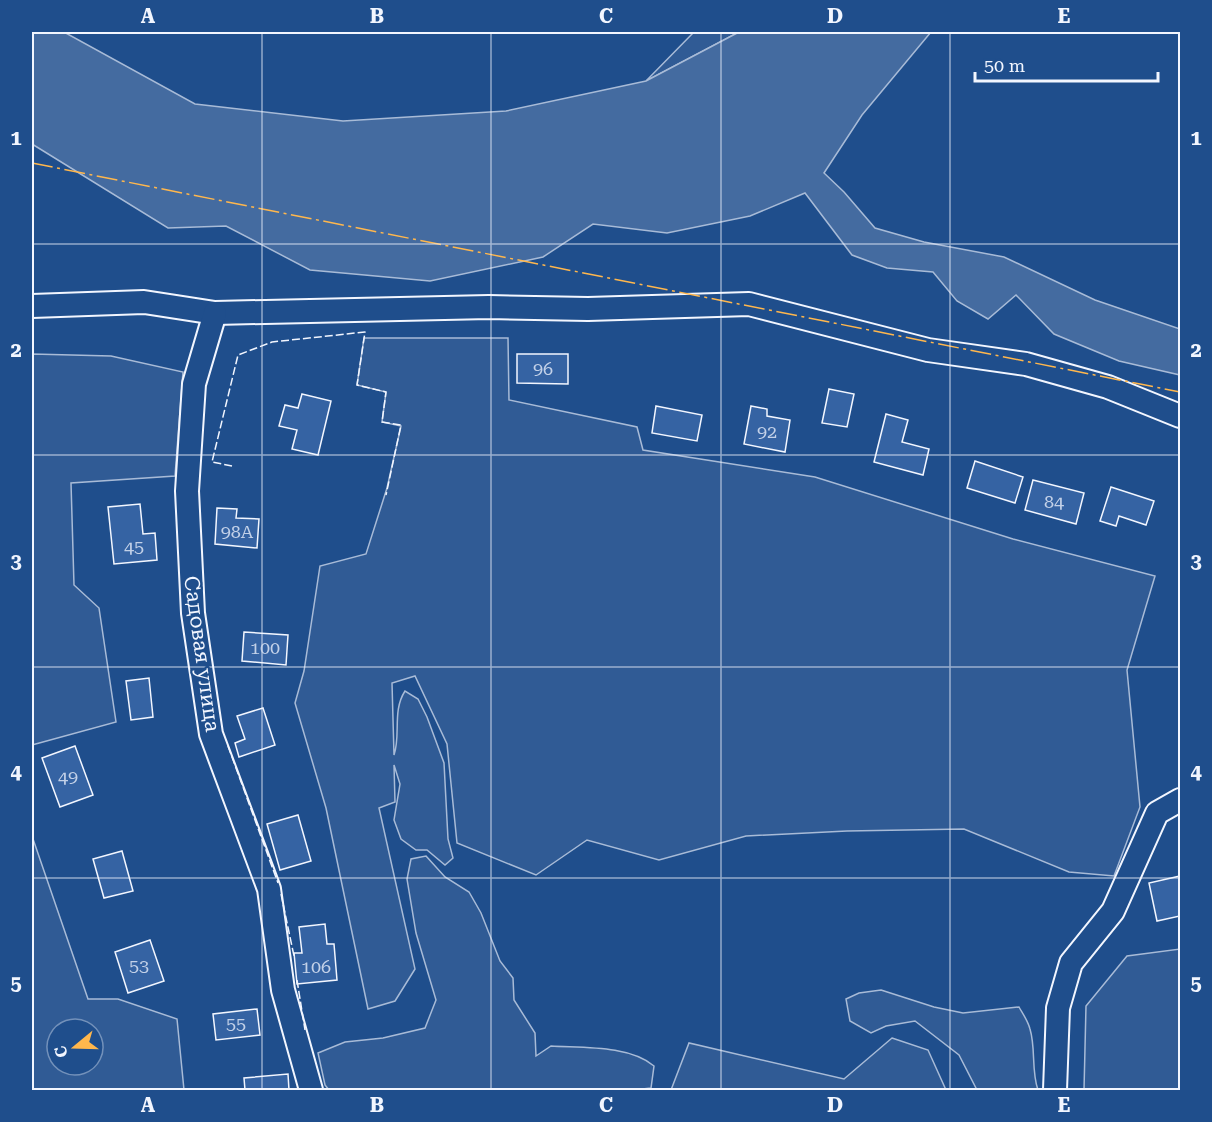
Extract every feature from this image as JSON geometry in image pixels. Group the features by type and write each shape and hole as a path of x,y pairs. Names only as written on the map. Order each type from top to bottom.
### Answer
{"street":[{"path":"32,306 144,302 215,313 489,307 588,309 749,304 928,350 1026,364 1108,387 1180,416"},
{"name":"Садовая улица","path":"215,313 194,384 187,491 193,614 211,734 269,889 283,990 311,1090"},
{"path":"1055,1090 1058,1008 1071,963 1113,911 1157,813 1180,800"}],"shaded area":[{"path":"32,32 64,32 195,104 343,121 506,111 646,81 739,32 931,32 862,115 824,173 875,228 924,242 1004,257 1095,300 1180,329 1180,375 1119,361 1054,334 1016,295 988,319 957,301 933,272 887,268 852,255 805,193 750,216 667,233 593,224 543,257 430,281 310,270 226,226 168,228 32,144"},
{"path":"694,32 739,32 646,81"},
{"path":"364,338 508,338 509,400 637,427 643,450 815,477 1013,539 1155,576 1127,670 1140,807 1114,876 1069,872 964,829 746,836 659,860 587,840 536,875 457,843 447,744 415,676 392,683 394,755 399,707 405,691 418,699 444,763 448,839 453,858 445,865 427,850 416,850 401,839 394,820 400,784 394,765 395,802 379,808 415,969 395,1001 368,1009 326,808 295,703 304,671 320,566 366,554 387,488 401,426 382,422 386,392 357,385"},
{"path":"32,354 111,356 183,372 175,476 71,483 74,585 99,608 116,722 32,745"},
{"path":"32,836 88,999 118,999 177,1019 184,1090 32,1090"},
{"path":"426,856 445,877 469,892 481,913 500,961 513,978 514,1000 535,1033 536,1056 551,1046 605,1049 632,1054 654,1066 651,1088 634,1090 329,1090 325,1085 318,1053 345,1042 383,1038 425,1028 436,1000 416,933 407,879 411,859"},
{"path":"1180,949 1180,1090 1084,1090 1086,1006 1127,956"},
{"path":"881,990 934,1007 963,1013 1019,1007 1028,1023 1032,1037 1038,1090 977,1090 959,1055 915,1021 886,1026 871,1033 850,1021 846,999 859,993"},
{"path":"892,1038 928,1050 946,1090 671,1090 689,1043 844,1079"}],"building":[{"path":"517,354 568,354 568,384 517,383"},
{"path":"829,389 854,394 847,427 822,423"},
{"path":"302,394 331,401 318,455 292,449 297,430 279,426 285,405 298,408"},
{"path":"656,406 702,415 697,441 652,433"},
{"path":"751,406 767,409 767,416 790,420 785,452 744,444"},
{"path":"886,414 908,420 902,442 929,449 923,475 874,462"},
{"path":"975,461 1023,477 1015,503 967,488"},
{"path":"1033,480 1084,493 1076,524 1025,510"},
{"path":"1111,487 1154,501 1146,525 1119,516 1116,526 1100,521"},
{"path":"140,504 143,534 155,533 157,560 114,564 108,507"},
{"path":"217,508 237,509 236,518 259,519 257,548 215,544"},
{"path":"244,632 288,635 286,665 242,661"},
{"path":"149,678 153,717 131,720 126,681"},
{"path":"263,708 275,745 239,757 235,743 245,739 237,716"},
{"path":"75,746 93,795 60,807 42,758"},
{"path":"298,815 311,861 280,870 267,824"},
{"path":"122,851 133,891 104,898 93,859"},
{"path":"1180,876 1180,916 1157,921 1149,883"},
{"path":"325,924 327,944 334,944 337,980 297,984 294,953 302,953 299,927"},
{"path":"150,940 164,981 128,993 115,952"},
{"path":"257,1009 260,1035 216,1040 213,1014"},
{"path":"288,1074 289,1090 245,1090 244,1078"}],"fence":[{"path":"232,466 212,462 238,355 272,342 365,332 357,385 386,392 382,422 401,425 386,495"},
{"path":"228,746 278,883"},
{"path":"281,894 294,956"},
{"path":"297,980 305,1030"}],"power":[{"path":"32,163 1180,392"}]}
